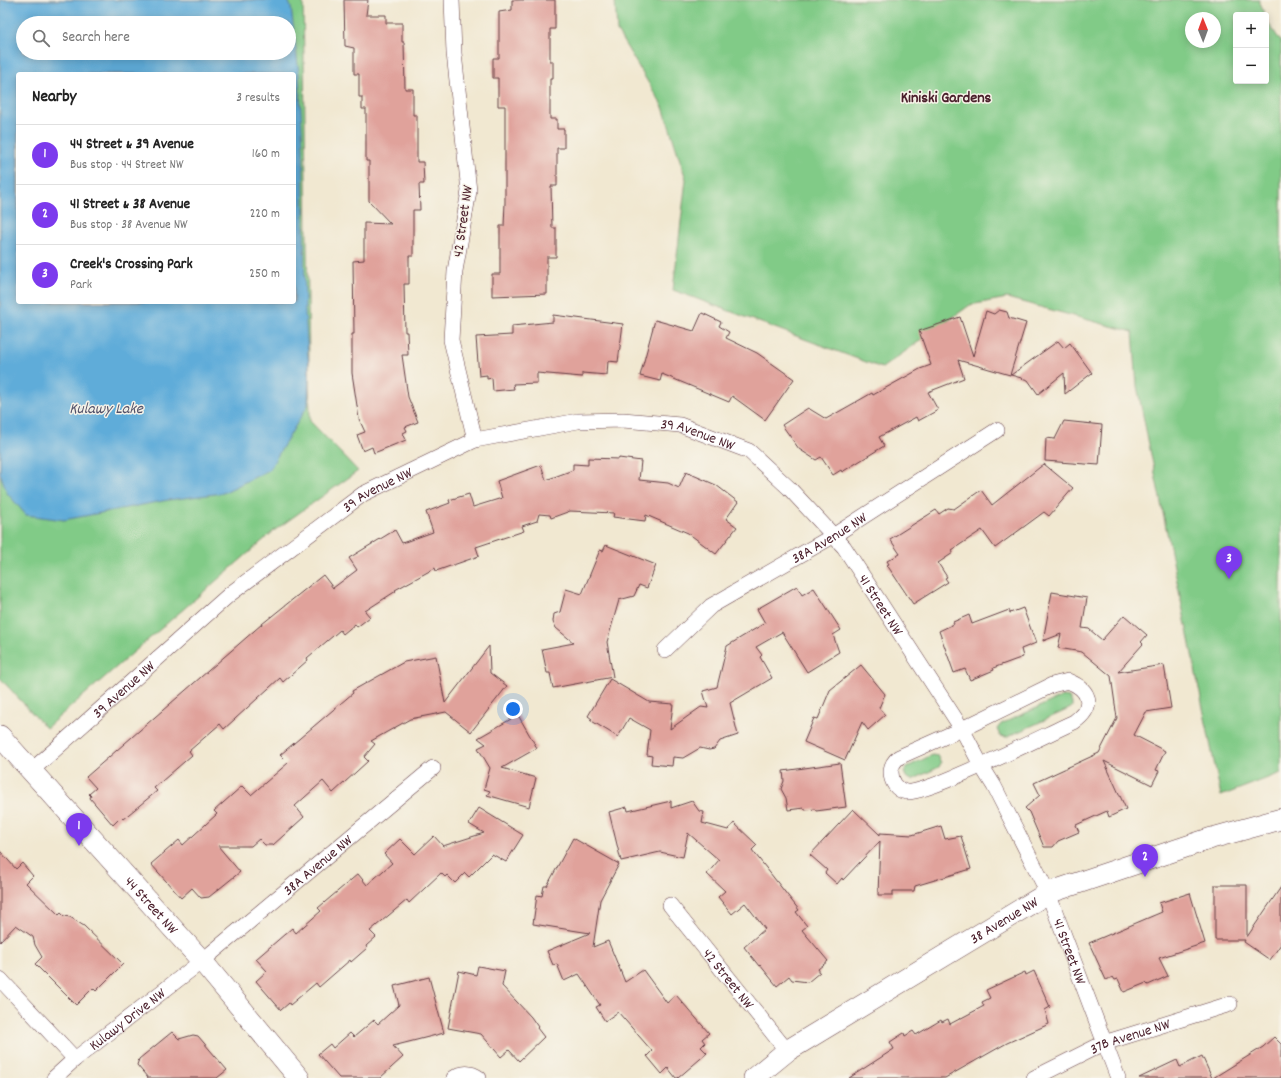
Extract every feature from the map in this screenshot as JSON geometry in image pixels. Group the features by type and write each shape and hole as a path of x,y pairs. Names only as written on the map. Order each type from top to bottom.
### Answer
{"street":[{"name":"42 Street NW","path":"452,0 454,53 469,191 455,272 451,340 475,440"},
{"name":"39 Avenue NW","path":"32,770 230,594 363,494 475,440 578,421 623,420 680,425 749,451 789,488"},
{"name":"38A Avenue NW","path":"665,650 710,606 833,536 997,430"},
{"name":"41 Street NW","path":"789,488 844,547 962,729 994,786 1048,893 1118,1078"},
{"path":"1068,681 1076,684 1082,689 1087,697 1088,705 1086,712 1074,722 981,765 919,791 905,792 895,786 892,781 891,769 892,763 899,757 962,729 1062,682 1068,681"},
{"name":"44 Street NW","path":"0,736 202,961 299,1078"},
{"name":"38A Avenue NW","path":"202,961 433,768"},
{"name":"38 Avenue NW","path":"754,1078 787,1051 1048,893 1212,838 1281,819"},
{"name":"42 Street NW","path":"670,905 787,1051"},
{"name":"Kulawy Drive NW","path":"54,1078 75,1059 202,961"},
{"path":"0,979 75,1059"},
{"name":"37B Avenue NW","path":"1034,1078 1104,1043 1230,1004"},
{"path":"454,1078 464,1073 469,1073 479,1078"}],"green space":[{"name":"Kulawy Lake","path":"0,0 303,0 310,421 358,471 275,530 46,728 0,678"},
{"path":"615,0 1259,0 1264,12 1233,12 1233,84 1269,84 1269,24 1281,42 1281,773 1221,796 1137,386 1133,332 1007,298 970,305 882,368 673,290 686,179 663,107 617,31"},
{"path":"1063,696 1069,697 1072,707 1007,737 1000,736 997,729 1001,724"},
{"path":"932,755 938,756 941,763 939,767 912,780 906,777 904,772 907,767"}],"water":[{"name":"Kulawy Lake","path":"0,0 288,0 292,16 16,16 16,60 296,60 296,49 299,74 303,149 305,311 309,371 308,405 269,470 223,493 168,500 64,520 26,515 7,493 0,473"}],"building":[{"path":"344,0 368,0 366,15 386,15 386,23 402,23 405,89 413,89 413,115 417,115 417,162 423,162 424,184 419,184 420,210 413,210 413,256 409,256 409,284 404,284 405,332 407,332 408,355 402,355 408,397 418,422 405,427 407,431 403,433 406,440 374,453 372,447 363,451 357,435 365,432 359,419 352,373 352,334 354,334 353,261 364,260 364,223 391,224 369,201 369,161 366,161 366,109 362,109 362,97 359,97 359,74 354,74 354,48 345,46"},
{"path":"512,0 555,0 555,29 550,29 550,61 553,61 553,79 550,79 550,119 557,119 557,129 564,129 564,148 557,148 557,186 551,186 552,228 556,228 556,257 547,257 547,294 492,296 492,274 500,274 500,226 504,226 505,203 505,106 498,106 498,78 493,78 493,58 499,58 499,12 512,10"},
{"path":"999,310 1007,312 1009,318 1026,323 1010,375 958,360 964,378 928,392 938,410 918,421 916,417 879,437 884,446 842,472 841,470 833,475 821,457 816,460 799,449 782,425 808,408 826,419 872,393 873,395 920,369 931,365 919,331 960,317 973,356 986,311 994,314"},
{"path":"702,313 721,322 719,326 729,332 726,338 757,353 794,379 765,420 732,396 729,402 662,374 660,381 640,376 655,320 694,331"},
{"path":"553,315 623,324 618,362 608,361 607,375 582,373 582,377 537,373 537,383 513,384 514,389 493,391 492,378 487,379 487,375 479,376 476,337 512,335 512,326 553,322"},
{"path":"1058,341 1064,348 1070,343 1092,373 1065,394 1064,373 1038,394 1028,380 1011,375"},
{"path":"1064,421 1102,425 1099,465 1045,461 1046,438 1055,439"},
{"path":"588,458 619,458 641,461 639,480 668,483 679,488 686,472 716,485 738,502 726,519 737,527 716,554 688,533 646,515 645,521 613,517 614,513 570,511 551,518 550,515 539,514 537,521 522,526 524,531 476,547 479,556 436,571 435,568 395,590 396,591 365,611 370,617 357,627 355,624 343,634 340,630 307,658 308,660 283,682 280,678 224,729 220,724 189,751 192,755 154,788 157,791 123,819 121,817 113,825 90,798 91,796 89,794 96,788 86,777 262,624 323,575 333,588 357,570 349,558 395,530 402,543 433,532 426,512 450,503 449,500 469,494 473,507 502,498 497,481 541,465 546,480 573,470 573,464 588,465"},
{"path":"1044,464 1073,488 1049,516 1044,512 995,548 982,530 952,550 953,553 938,563 947,577 945,578 948,582 913,604 887,565 889,564 887,561 900,554 890,539 936,510 939,514 948,508 954,509 981,490 992,505"},
{"path":"606,545 656,565 647,588 639,585 634,596 619,600 607,642 613,677 553,688 550,673 547,673 542,649 574,643 556,628 553,621 554,614 560,612 566,589 582,594 600,550 603,551"},
{"path":"797,586 802,595 814,588 841,630 833,635 839,652 807,672 782,632 756,647 762,655 760,657 772,678 730,703 738,735 720,741 714,749 709,750 700,748 683,758 673,757 672,766 651,764 652,756 647,755 650,730 629,718 618,737 590,720 592,719 588,716 610,679 649,702 673,704 670,729 701,707 708,708 703,691 717,687 727,646 765,623 757,609"},
{"path":"1052,592 1087,598 1082,628 1089,629 1102,640 1124,615 1147,635 1141,642 1143,644 1118,672 1164,665 1171,708 1146,712 1134,735 1165,751 1156,770 1159,771 1152,785 1104,761 1126,809 1109,817 1107,811 1076,825 1079,832 1058,841 1053,847 1044,847 1029,812 1025,808 1040,795 1034,783 1099,753 1117,718 1111,676 1082,652 1058,648 1061,634 1043,641"},
{"path":"1023,608 1036,643 1021,649 1023,657 993,668 994,670 970,680 965,669 954,673 939,631 954,624 953,622 969,615 972,624 1009,610 1010,613"},
{"path":"489,646 490,673 507,686 471,732 446,712 410,719 371,741 375,744 364,757 368,761 333,793 323,781 295,806 304,817 273,845 265,845 259,839 251,846 218,846 240,872 209,897 201,898 192,888 181,898 151,864 179,840 183,845 217,814 214,811 242,786 251,795 288,763 280,755 353,693 352,691 404,662 436,656 445,703"},
{"path":"861,665 885,694 879,708 885,715 868,730 862,722 845,760 804,742 814,718 818,719 830,690"},
{"path":"518,715 537,748 502,768 536,778 529,807 487,795 490,791 484,789 490,768 478,748 486,744 478,738"},
{"path":"840,763 846,807 816,811 815,809 805,810 804,808 788,810 786,798 781,789 784,781 783,771"},
{"path":"671,801 671,808 692,801 699,811 704,812 702,823 728,830 734,823 757,845 752,850 799,910 796,912 807,926 802,930 828,961 818,969 820,972 808,982 792,980 789,976 777,986 760,965 759,966 744,947 765,929 745,903 732,914 718,897 725,891 707,874 719,860 688,833 683,857 660,852 621,861 609,812 627,807 628,811"},
{"path":"479,808 523,835 506,862 492,854 469,877 465,873 455,883 447,875 445,877 441,873 409,903 407,900 370,931 376,937 366,946 367,948 351,962 350,960 319,987 316,983 290,1005 289,1003 281,1010 256,981 267,971 256,959 292,928 296,933 321,911 318,908 358,874 367,885 392,863 384,854 400,839 415,854 434,836 443,846 484,833 469,824"},
{"path":"853,809 880,835 880,833 912,835 941,826 945,839 961,836 971,869 915,886 914,891 893,891 893,895 878,895 880,841 843,880 842,878 837,884 825,873 827,870 810,855"},
{"path":"573,838 619,864 600,900 593,947 608,941 625,982 643,970 667,1003 676,995 709,1033 702,1039 705,1043 701,1047 707,1053 678,1078 676,1078 668,1068 662,1074 647,1056 652,1051 618,1012 605,1021 596,1007 600,1005 579,974 564,981 557,964 553,965 547,951 590,933 533,924 537,895 542,896 544,886 547,886"},
{"path":"0,851 16,869 22,863 33,876 26,883 59,915 61,913 84,926 123,964 96,991 93,988 76,1005 35,964 42,957 35,945 33,937 16,925 0,942"},
{"path":"1215,885 1247,885 1247,937 1281,887 1281,944 1270,960 1244,942 1245,940 1215,940"},
{"path":"1190,893 1205,943 1159,958 1168,976 1148,985 1146,983 1124,992 1118,979 1115,980 1113,977 1106,980 1089,943 1162,912 1159,903"},
{"path":"478,966 505,971 502,986 531,1017 544,1037 519,1061 509,1050 501,1057 481,1034 448,1028 459,971 476,975"},
{"path":"1034,971 1050,1007 1045,1010 1049,1024 1007,1043 945,1078 849,1078 894,1049 890,1042 904,1033 905,1036 913,1031 916,1035 941,1020 942,1022 948,1019 950,1024 984,1006 982,1002 990,998 986,990 1025,972 1026,975"},
{"path":"429,977 444,1033 393,1046 403,1057 380,1078 339,1078 318,1054 330,1044 333,1048 350,1033 354,1037 374,1020 378,1024 399,1005 394,986"},
{"path":"172,1032 179,1039 193,1035 198,1036 227,1070 217,1078 148,1078 137,1065 139,1059"},
{"path":"1274,1037 1281,1044 1281,1078 1213,1078 1263,1047"},
{"path":"1202,1056 1212,1078 1139,1078 1177,1060 1180,1067"}],"place":[{"name":"Creek's Crossing Park","path":"1229,579"},
{"name":"44 Street & 39 Avenue","path":"79,846"},
{"name":"41 Street & 38 Avenue","path":"1145,877"}],"district":[{"name":"Kiniski Gardens","path":"946,96"}]}
